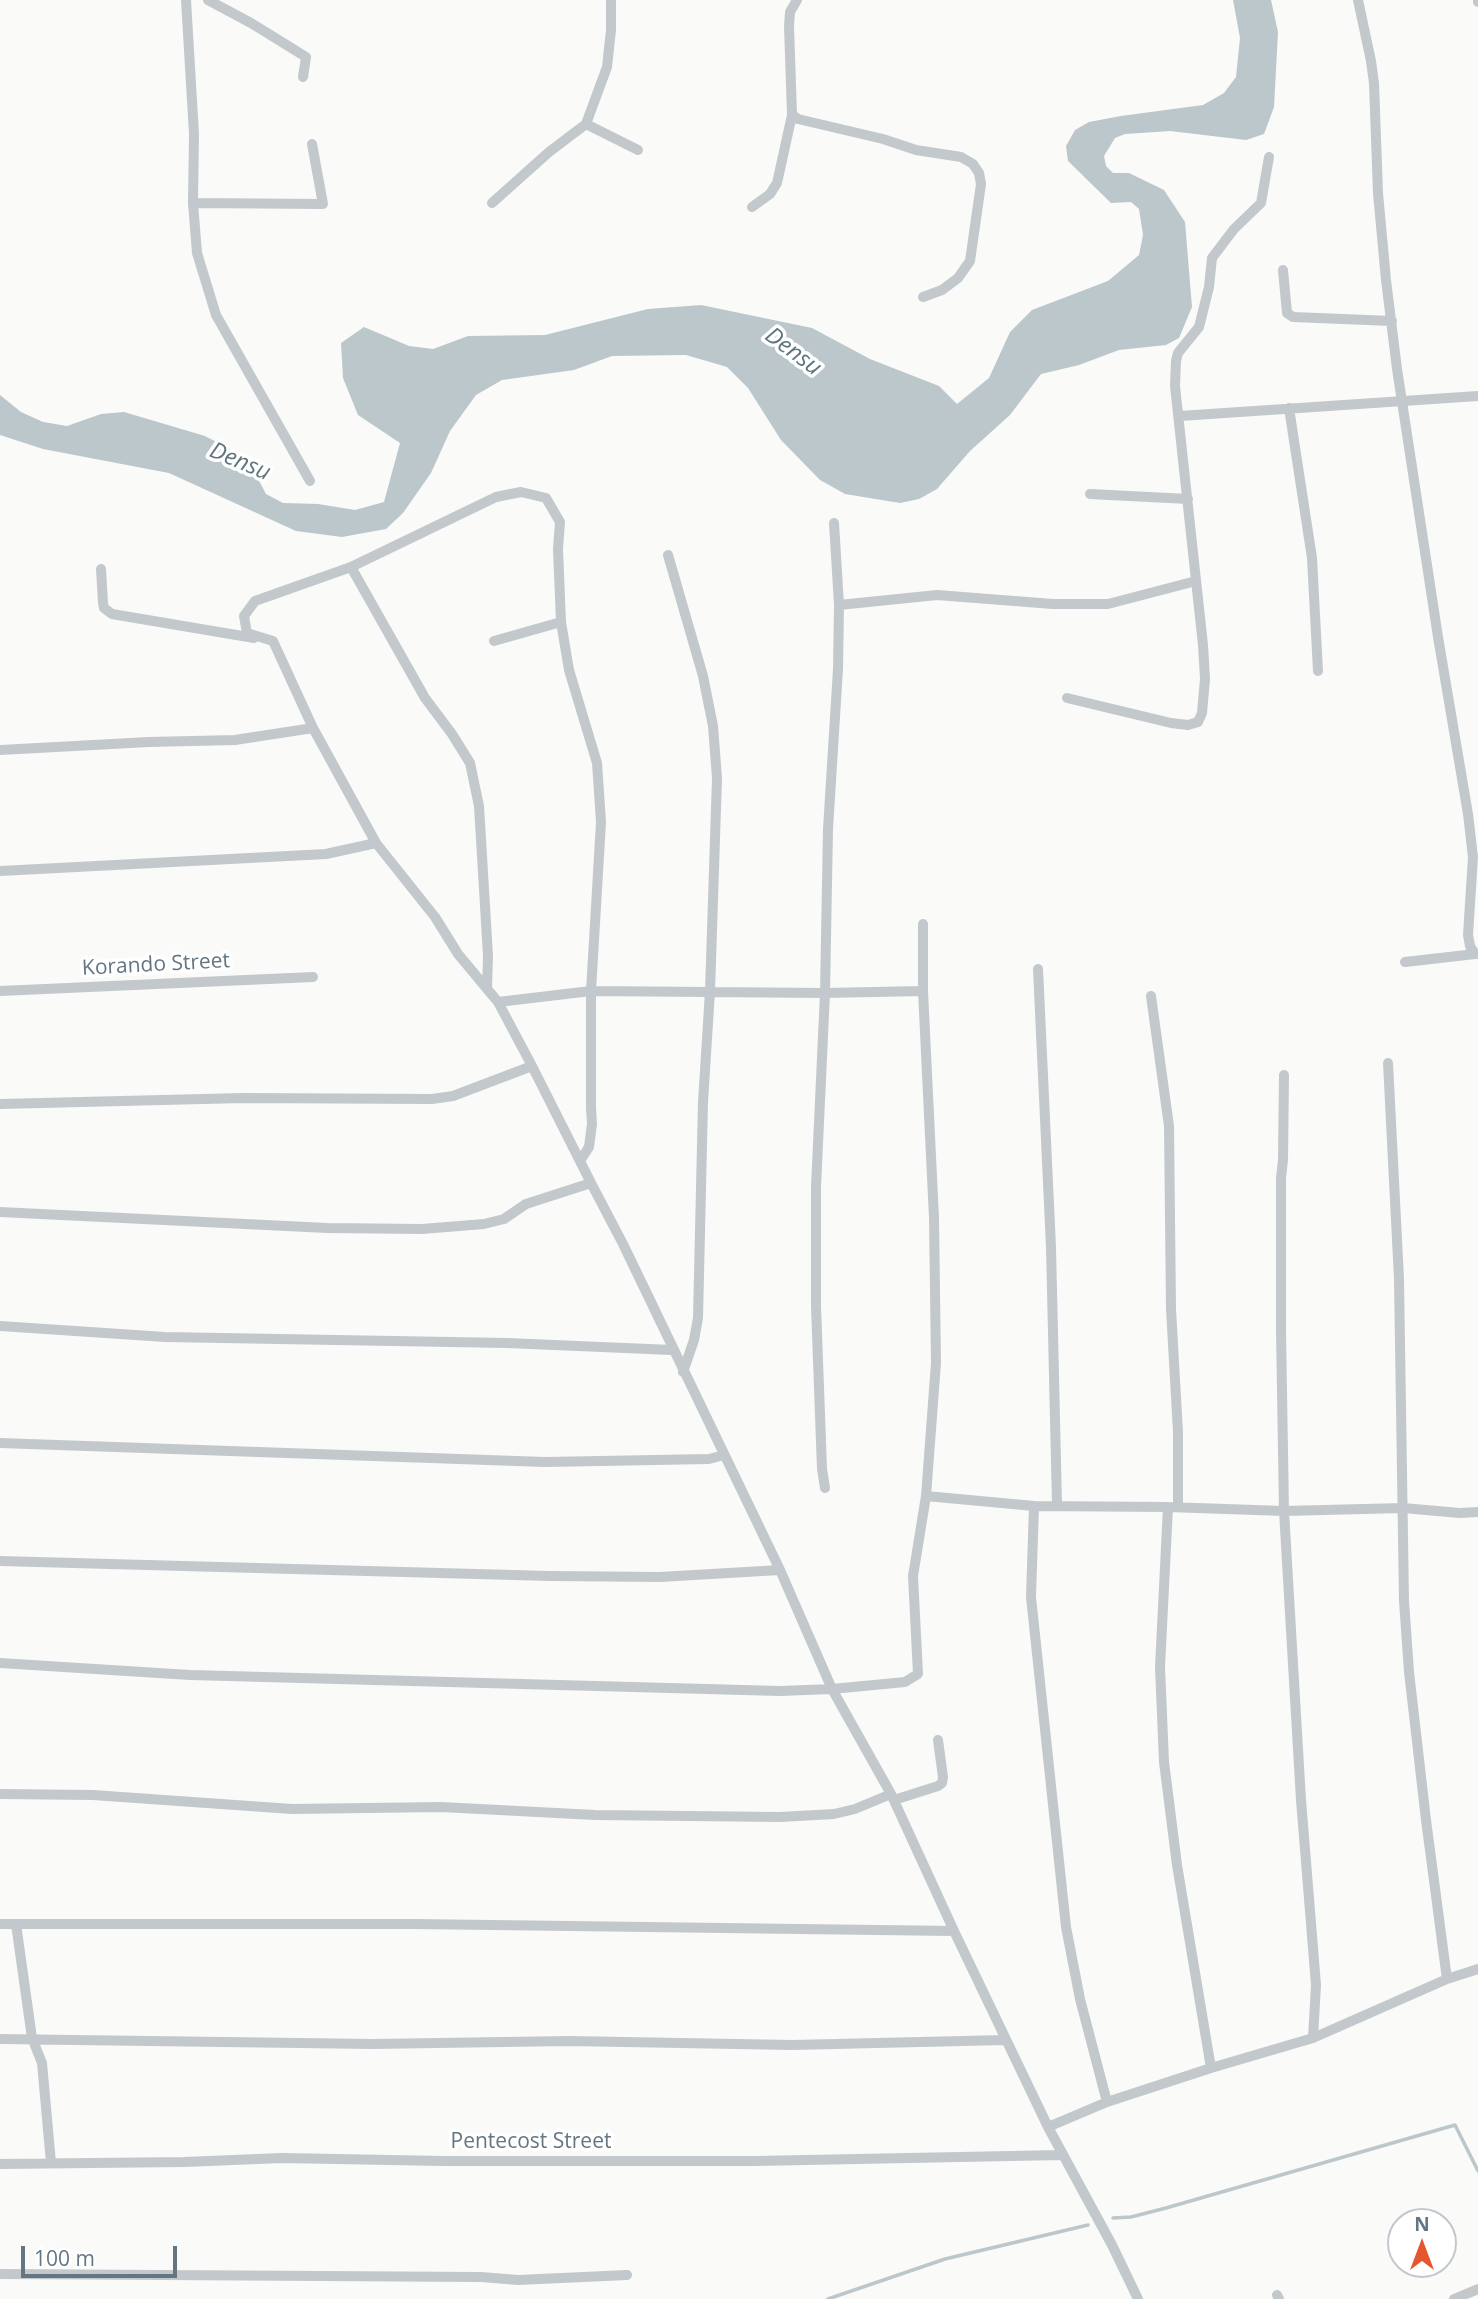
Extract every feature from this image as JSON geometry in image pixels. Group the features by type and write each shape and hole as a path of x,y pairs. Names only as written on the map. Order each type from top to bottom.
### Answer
{"street":[{"path":"187,0 197,253 216,315 310,481"},
{"path":"208,0 306,57 303,77"},
{"path":"492,203 549,152 586,124 607,67 611,0"},
{"path":"752,207 770,194 777,183 792,115 789,26 790,12 797,0"},
{"path":"1358,0 1374,83 1378,193 1386,281 1438,637 1468,814 1473,857 1468,935 1470,946 1476,954"},
{"path":"792,115 916,150 961,157 979,173 981,184 970,261 958,278 942,290 923,297"},
{"path":"586,124 638,149"},
{"path":"193,203 323,204 312,144"},
{"path":"1067,698 1171,723 1188,725 1198,722 1204,703 1205,679 1175,386 1178,353 1199,327 1209,287 1212,258 1234,229 1261,203 1269,157"},
{"path":"1283,270 1287,313 1293,317 1392,321"},
{"path":"1180,416 1478,396"},
{"path":"1289,408 1312,558 1318,671"},
{"path":"580,1161 589,1147 592,1135 591,990 601,822 597,762 569,670 561,622 558,549 560,522 546,498 521,492 496,497 351,567 255,601 244,616 247,633 274,641 313,728 376,843 435,917 458,954 498,1002 532,1066 591,1183 623,1244 780,1570 832,1689 893,1797 1005,2040 1138,2299"},
{"path":"1090,494 1188,499"},
{"path":"825,1488 816,1306 816,1187 825,993 828,830 838,669 839,605 834,523"},
{"path":"668,555 713,726 717,778 710,991 703,1102 698,1318 683,1372"},
{"path":"351,567 425,698 470,763 479,806 488,956 487,988"},
{"path":"101,569 103,603 112,614 274,641"},
{"path":"839,605 937,595 1053,604 1108,604 1196,581"},
{"path":"494,641 561,622"},
{"path":"0,750 149,741 235,740 313,728"},
{"path":"0,871 326,854 376,843"},
{"path":"0,1663 217,1675 780,1691 905,1682 918,1674 913,1576 926,1496 936,1363 934,1218 923,990 923,924"},
{"path":"1405,962 1476,954"},
{"path":"1038,969 1051,1247 1057,1505"},
{"name":"Korando Street","path":"0,991 313,977"},
{"path":"498,1002 591,990 825,993 923,990"},
{"path":"1151,996 1169,1126 1171,1309 1178,1432 1160,1667 1164,1762 1177,1865 1210,2068"},
{"path":"1388,1063 1399,1279 1403,1560 1409,1672 1447,1979"},
{"path":"0,1104 243,1098 432,1099 453,1096 532,1066"},
{"path":"1284,1075 1280,1317 1284,1511 1301,1800 1316,1985 1313,2038"},
{"path":"0,1212 327,1228 422,1229 484,1224 504,1219 526,1204 591,1183"},
{"path":"0,1326 165,1337 507,1343 672,1350"},
{"path":"0,1443 545,1462 709,1458 724,1455"},
{"path":"926,1496 1034,1506 1284,1511 1403,1508 1460,1513 1478,1511"},
{"path":"1034,1506 1031,1597 1066,1927 1080,1999 1107,2102"},
{"path":"0,1561 550,1576 660,1577 780,1570"},
{"path":"0,1794 93,1795 292,1809 441,1807 595,1815 780,1817 834,1814 938,1786 943,1777 938,1740"},
{"path":"0,1924 401,1924 954,1931"},
{"path":"16,1924 32,2038 42,2063 51,2163"},
{"path":"1048,2127 1107,2102 1313,2038 1447,1979 1478,1969"},
{"path":"0,2039 373,2044 569,2040 792,2045 1005,2040"},
{"name":"Pentecost Street","path":"0,2164 282,2158 755,2161 1062,2155"},
{"path":"0,2274 481,2277 518,2280 627,2275"},
{"path":"1454,2299 1478,2289"}],"water":[{"name":"Densu","path":"1233,0 1271,0 1278,32 1274,107 1264,134 1246,140 1170,131 1125,134 1115,138 1104,156 1106,166 1113,173 1129,173 1164,190 1185,222 1192,307 1179,338 1166,345 1119,350 1079,365 1041,374 1010,415 970,451 937,489 919,499 900,503 845,494 820,480 781,440 748,388 727,367 686,355 612,356 574,370 502,380 476,395 450,431 431,473 403,513 386,529 342,537 296,531 169,473 43,449 0,435 0,395 21,412 43,422 67,426 101,414 124,412 205,436 247,458 266,494 283,503 318,504 355,510 384,502 400,443 358,415 343,378 341,343 364,327 409,346 433,349 468,336 545,335 648,309 701,305 812,328 870,359 939,386 957,404 989,378 1010,332 1032,310 1108,281 1139,255 1143,235 1139,209 1131,202 1111,203 1068,161 1066,146 1075,130 1089,122 1203,105 1224,93 1236,77 1240,38"}],"waterway":[{"path":"1113,2218 1131,2217 1166,2208 1455,2125 1478,2171"},
{"path":"828,2299 945,2259 1088,2225"}]}
